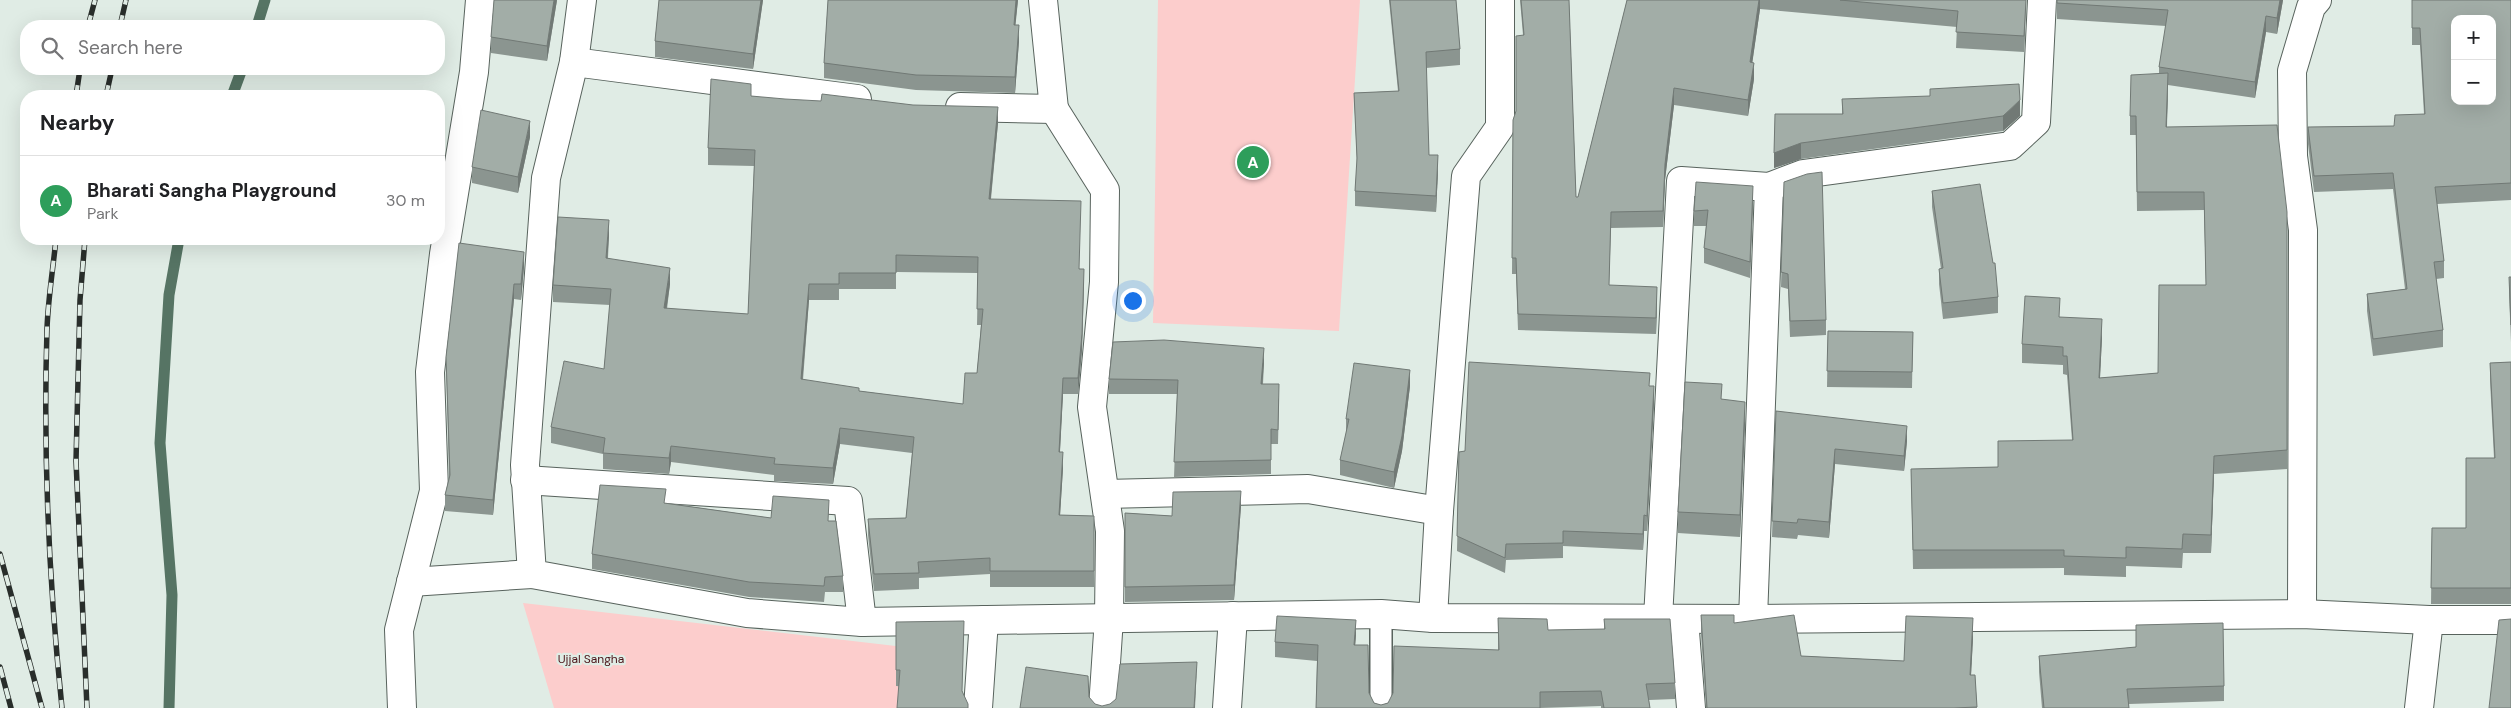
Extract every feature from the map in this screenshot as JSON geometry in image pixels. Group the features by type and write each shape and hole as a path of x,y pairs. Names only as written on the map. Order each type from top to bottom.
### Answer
{"street":[{"path":"402,708 399,630 434,491 430,372 444,254 474,72 480,0"},
{"path":"532,574 525,480 546,178 574,62 582,0"},
{"path":"1043,0 1054,109 1105,190 1104,282 1092,407 1110,531 1109,618 1103,708"},
{"path":"1433,618 1439,511 1466,176 1500,127 1500,0"},
{"path":"1691,708 1671,619 1681,181 1769,187 1803,174 2010,146 2036,122 2042,0"},
{"path":"2302,614 2303,230 2293,156 2292,72 2312,7 2317,0"},
{"path":"574,62 886,102"},
{"path":"935,106 1054,109"},
{"path":"1754,619 1769,187"},
{"path":"525,480 848,501 862,622"},
{"path":"1105,494 1308,489 1439,511"},
{"path":"411,582 532,574 748,613 862,622 1381,614 1433,618 1671,619 2302,614 2429,620 2511,620"},
{"path":"1227,708 1233,616"},
{"path":"978,708 984,620"},
{"path":"2419,708 2429,620"}],"lane":[{"path":"1381,614 1381,708"}],"green space":[{"path":"1158,0 1360,0 1339,331 1153,323"},
{"name":"Ujjal Sangha","path":"523,603 913,648 915,708 554,708"}],"building":[{"path":"494,0 554,0 547,46 491,37"},
{"path":"659,0 761,0 753,54 655,41"},
{"path":"828,0 1016,0 1014,25 1019,25 1015,77 916,75 824,63"},
{"path":"1390,0 1456,0 1460,49 1426,52 1429,155 1438,155 1436,196 1355,191 1357,158 1354,93 1399,91"},
{"path":"1521,0 1569,0 1576,197 1578,197 1627,0 1759,0 1750,62 1754,63 1748,100 1674,88 1665,164 1663,211 1611,212 1609,285 1657,287 1656,318 1518,314 1516,258 1512,258 1513,120 1516,111 1516,36 1524,35"},
{"path":"1840,0 2026,0 2024,36 1956,32 1958,11"},
{"path":"2057,0 2280,0 2277,18 2266,16 2255,82 2159,67 2168,10 2057,3"},
{"path":"2412,0 2511,0 2511,183 2435,187 2444,261 2434,262 2443,330 2373,339 2367,294 2407,289 2393,173 2314,176 2308,127 2394,126 2395,115 2425,114 2420,28 2412,28"},
{"path":"2168,73 2166,127 2277,125 2287,212 2287,450 2214,456 2211,535 2183,534 2182,549 2126,547 2126,558 2064,556 2064,550 1913,550 1911,469 1998,467 1998,441 2073,440 2067,356 2063,356 2063,347 2022,344 2025,296 2060,298 2059,317 2102,319 2099,378 2158,373 2159,285 2206,285 2204,192 2137,192 2136,116 2130,116 2131,75"},
{"path":"711,79 751,84 751,96 821,101 822,94 913,105 998,107 989,199 1081,201 1079,269 1084,269 1082,334 1078,378 1063,378 1059,452 1063,452 1059,515 1094,516 1094,571 990,571 990,558 918,562 919,573 874,574 868,519 906,518 914,437 840,428 833,468 774,464 775,458 671,446 669,458 603,453 605,438 551,427 564,361 604,369 611,289 553,285 558,217 609,220 606,258 670,268 664,308 748,314 755,150 708,148","holes":["896,255 978,257 977,309 983,309 977,373 965,373 963,404 859,391 859,388 801,379 809,284 839,284 839,273 896,273"]},
{"path":"2019,84 2020,100 2003,116 1801,143 1774,153 1775,114 1843,114 1842,99 1930,96 1930,89"},
{"path":"481,110 530,121 518,177 472,167"},
{"path":"1822,172 1826,320 1790,321 1788,274 1781,272 1784,182 1807,174"},
{"path":"1696,182 1753,186 1750,262 1704,248 1708,210 1694,211"},
{"path":"1980,184 1993,263 1995,263 1998,297 1943,303 1939,269 1943,268 1932,191"},
{"path":"459,243 524,252 521,284 514,284 493,500 445,495 450,475 446,357"},
{"path":"2509,277 2511,277 2511,325"},
{"path":"1828,331 1913,332 1912,372 1827,371"},
{"path":"1164,340 1264,348 1261,384 1279,384 1278,430 1271,429 1271,460 1174,462 1178,380 1109,379 1113,342"},
{"path":"1469,362 1650,373 1649,386 1654,386 1647,516 1644,515 1643,534 1563,531 1563,543 1506,544 1505,558 1457,536 1459,452 1465,451"},
{"path":"2511,362 2511,588 2431,588 2432,528 2466,528 2466,458 2495,458 2490,363"},
{"path":"1354,363 1410,370 1402,436 1394,472 1340,460 1349,419 1346,419"},
{"path":"1685,382 1722,384 1721,399 1745,402 1740,515 1678,512"},
{"path":"1776,411 1907,426 1904,456 1835,449 1829,522 1798,519 1797,523 1772,521"},
{"path":"600,485 666,489 664,503 771,518 773,496 829,500 828,521 836,521 843,576 825,577 824,586 749,582 592,554"},
{"path":"1241,491 1234,585 1125,587 1125,513 1172,516 1173,492"},
{"path":"1701,615 1734,615 1734,623 1794,615 1801,656 1904,661 1906,616 1973,618 1970,675 1975,675 1977,707 1707,708"},
{"path":"1277,616 1356,620 1354,645 1368,645 1369,693 1374,703 1381,705 1388,703 1393,693 1394,646 1499,650 1498,618 1547,619 1548,630 1605,629 1604,619 1670,619 1675,683 1646,684 1650,708 1604,708 1601,691 1540,692 1540,708 1316,708 1318,645 1275,642"},
{"path":"2511,619 2511,708 2489,708 2499,620"},
{"path":"964,621 962,691 968,708 897,708 900,670 896,670 896,622"},
{"path":"2223,623 2224,686 2127,689 2129,708 2044,708 2039,656 2136,647 2136,625"},
{"path":"1197,662 1194,708 1020,708 1026,667 1088,676 1089,697 1095,704 1102,706 1110,704 1116,699 1120,664"}],"waterway":[{"path":"259,20 265,0"},
{"path":"234,90 240,75"},
{"path":"169,708 172,595 160,443 169,295 178,245"}],"railway":[{"path":"90,20 95,0"},
{"path":"121,20 126,0"},
{"path":"77,90 79,75"},
{"path":"107,90 111,75"},
{"path":"55,245 49,295 46,424 50,566 62,708"},
{"path":"85,245 80,300 76,461 87,708"},
{"path":"0,554 42,708"},
{"path":"0,667 11,708"}],"place":[{"name":"Bharati Sangha Playground","path":"1253,162"}]}
